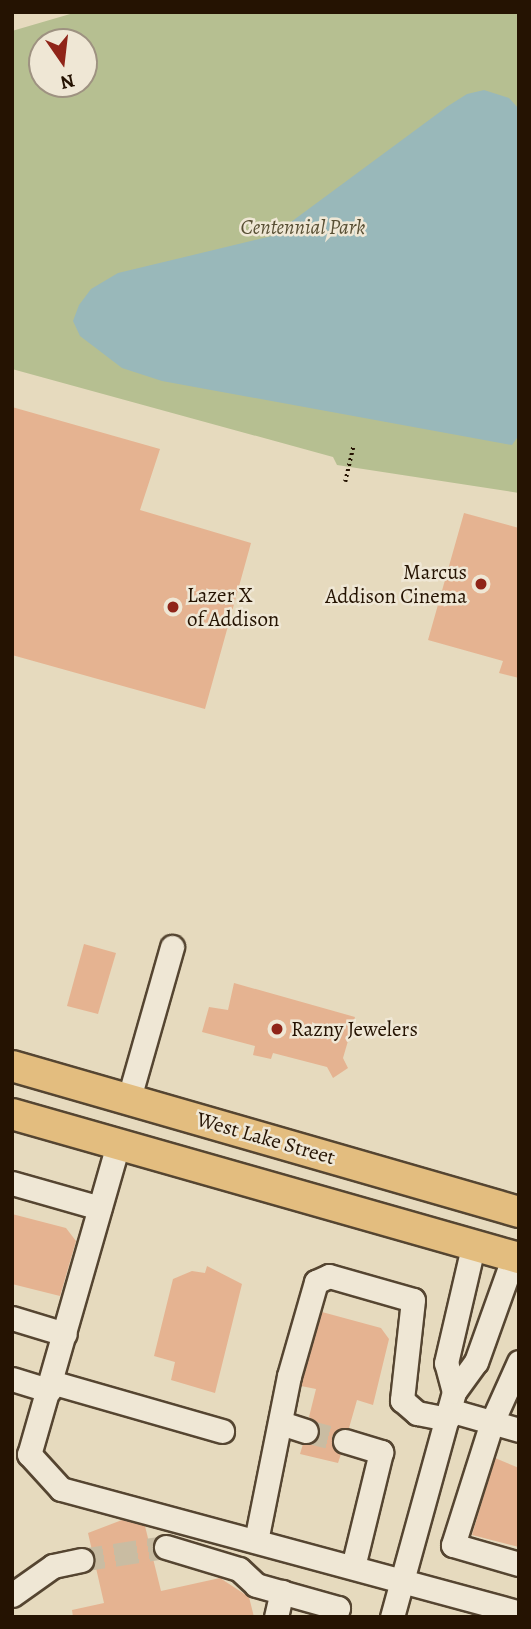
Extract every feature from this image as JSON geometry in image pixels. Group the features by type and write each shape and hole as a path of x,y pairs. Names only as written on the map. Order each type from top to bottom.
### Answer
{"main road":[{"name":"West Lake Street","path":"12,1066 519,1212"},
{"path":"12,1114 119,1141 472,1247 516,1257"}],"lane":[{"path":"129,1098 172,947"},
{"path":"119,1141 29,1454 61,1489 519,1612"},
{"path":"12,1183 100,1208"},
{"path":"450,1407 446,1363 472,1247"},
{"path":"392,1617 450,1407 476,1362 516,1257"},
{"path":"256,1541 289,1376 316,1282 329,1276 413,1300 402,1400 417,1413 450,1407 519,1430"},
{"path":"12,1318 65,1334"},
{"path":"519,1362 492,1422 453,1545 519,1564"},
{"path":"12,1379 50,1386 222,1432"},
{"path":"281,1423 306,1431"},
{"path":"345,1441 381,1452 352,1567"},
{"path":"194,1558 201,1527"},
{"path":"166,1547 194,1558 239,1569 256,1585 338,1608 335,1617"},
{"path":"12,1594 53,1566 82,1560"},
{"path":"276,1617 282,1592"}],"path":[{"path":"345,482 353,447"}],"green space":[{"name":"Centennial Park","path":"77,12 519,12 519,493 337,465 333,457 12,369 12,31"}],"water":[{"path":"484,90 509,98 519,109 519,435 512,445 162,381 122,368 80,336 73,321 79,305 91,289 118,273 272,236 448,106 467,94"}],"building":[{"path":"12,407 160,449 140,510 251,543 205,709 12,655"},
{"name":"Marcus Addison Cinema","path":"464,513 519,528 519,678 499,673 503,661 428,640"},
{"path":"84,944 116,953 98,1014 67,1006"},
{"name":"Razny Jewelers","path":"234,983 355,1017 343,1058 348,1068 333,1078 327,1067 273,1053 271,1059 253,1055 255,1046 202,1032 209,1007 228,1010"},
{"path":"12,1214 66,1228 76,1241 60,1296 12,1284"},
{"path":"207,1266 242,1284 215,1393 171,1380 175,1362 154,1356 173,1279 192,1271 205,1273"},
{"path":"322,1312 381,1328 389,1339 373,1405 357,1400 349,1428 332,1436 332,1445 341,1454 338,1463 300,1454 303,1444 315,1442 319,1435 317,1422 309,1417 316,1389 301,1386"},
{"path":"495,1458 519,1468 519,1547 472,1535"},
{"path":"122,1520 145,1526 161,1591 220,1578 249,1597 254,1617 73,1617 72,1610 104,1603 88,1533"}],"tunnel":[{"path":"306,1431 345,1441"},
{"path":"81,1560 166,1547"}],"place":[{"name":"Marcus Addison Cinema","path":"481,584"},
{"name":"Lazer X of Addison","path":"173,607"},
{"name":"Razny Jewelers","path":"277,1029"}]}
